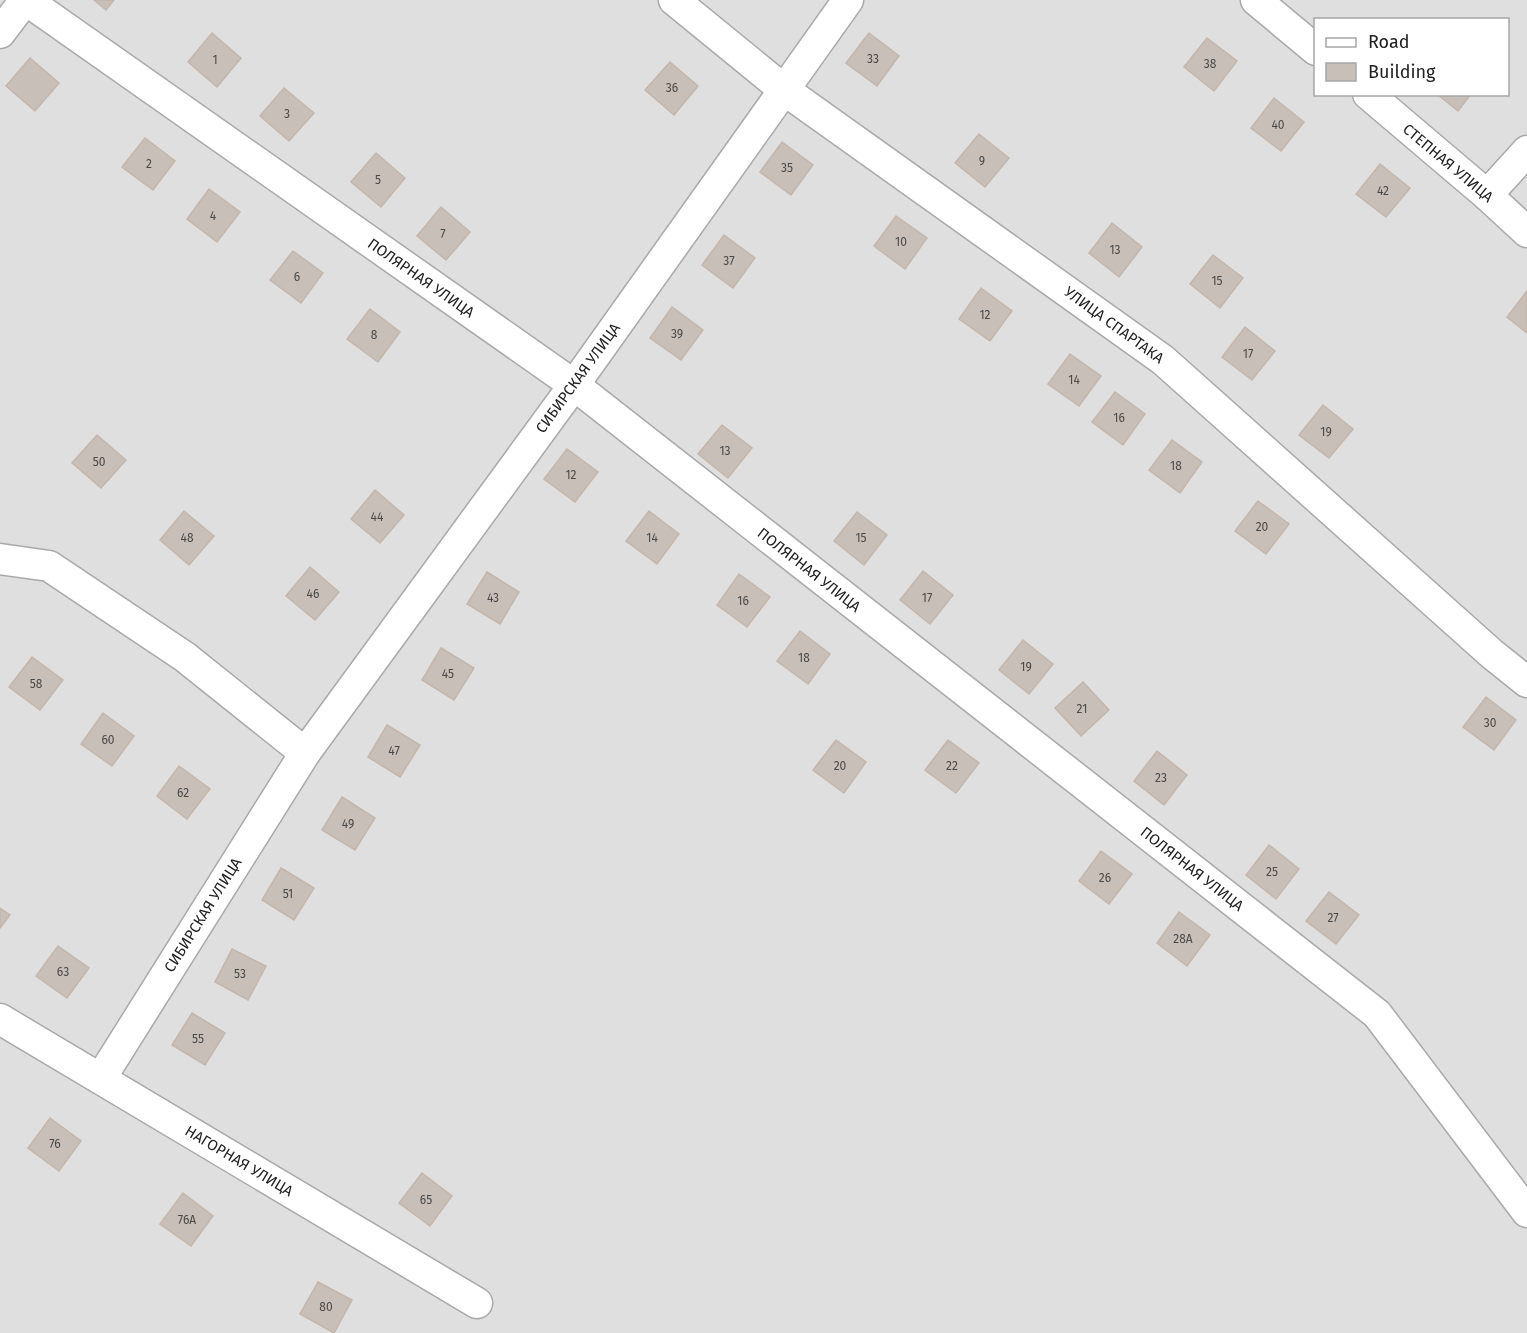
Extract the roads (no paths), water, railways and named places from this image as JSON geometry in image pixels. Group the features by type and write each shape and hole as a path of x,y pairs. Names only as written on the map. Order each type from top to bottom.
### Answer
{"street":[{"path":"0,33 25,0"},
{"name":"ПОЛЯРНАЯ УЛИЦА","path":"25,0 574,386 1377,1014 1527,1212"},
{"name":"УЛИЦА СПАРТАКА","path":"674,0 783,89 1164,360 1492,654 1527,682"},
{"name":"СИБИРСКАЯ УЛИЦА","path":"101,1078 305,753 574,386 848,0"},
{"path":"1256,0 1314,48"},
{"name":"СТЕПНАЯ УЛИЦА","path":"1370,96 1527,232"},
{"path":"1487,195 1527,151"},
{"path":"0,559 49,566 185,657 305,753"},
{"name":"НАГОРНАЯ УЛИЦА","path":"0,1019 477,1304"}]}
